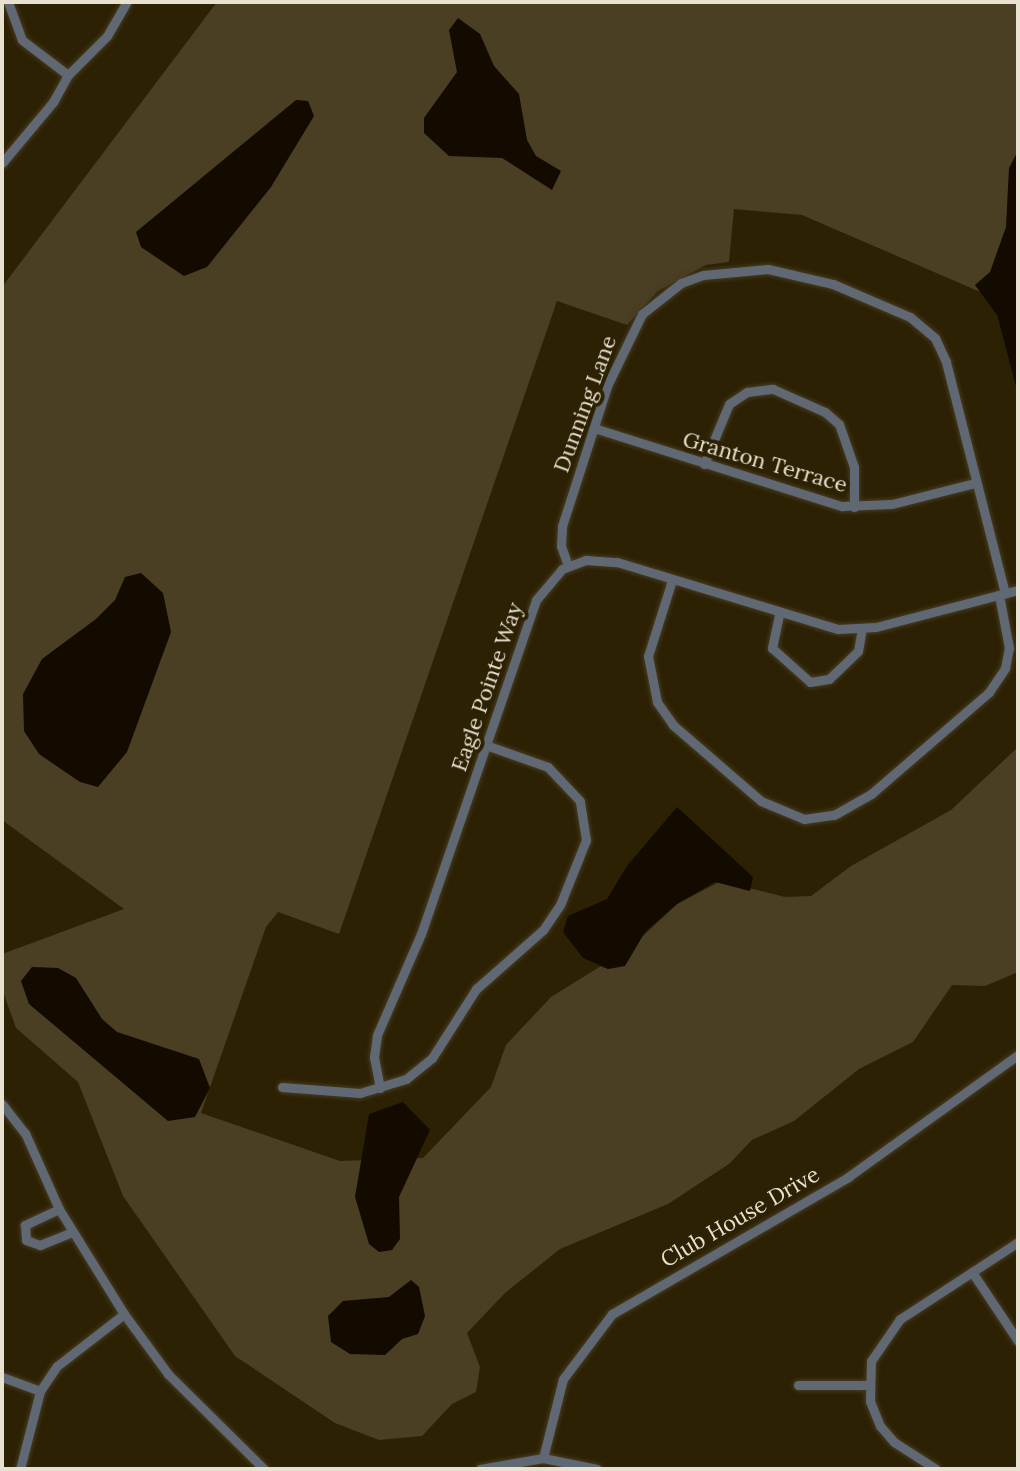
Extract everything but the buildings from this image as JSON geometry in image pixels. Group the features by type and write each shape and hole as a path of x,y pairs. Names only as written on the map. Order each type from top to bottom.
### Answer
{"street":[{"path":"8,2 22,40 68,75"},
{"path":"2,163 53,102 68,75 107,36 127,2"},
{"name":"Dunning Lane","path":"568,566 561,546 562,526 623,346 658,299 681,283 712,272 781,270 833,284 910,317 930,332 946,362 1002,594 1009,648 1005,668 989,692 871,794 834,815 804,819 761,801 679,731 657,702 648,656 672,580"},
{"path":"704,464 729,404 747,392 773,389 825,412 839,424 854,467 854,507"},
{"name":"Granton Terrace","path":"594,428 816,501 854,507 892,504 975,483"},
{"path":"568,566 606,560 829,628 862,628 1018,590"},
{"name":"Eagle Pointe Way","path":"380,1088 374,1057 377,1035 421,934 536,600 568,566"},
{"path":"779,615 772,648 810,682 829,679 858,651 862,628"},
{"path":"282,1087 360,1093 406,1079 426,1064 476,989 543,930 583,854 584,812 568,782 548,767 486,745"},
{"name":"Club House Drive","path":"543,1458 563,1379 612,1314 860,1169 1018,1055"},
{"path":"2,1104 25,1133 59,1209 124,1314 168,1374 264,1469"},
{"path":"59,1209 25,1225 26,1240 40,1245 72,1232"},
{"path":"936,1469 889,1437 871,1407 868,1385 871,1361 892,1327 1018,1242"},
{"path":"972,1272 1018,1341"},
{"path":"20,1469 40,1391 57,1366 124,1314"},
{"path":"2,1377 40,1391"},
{"path":"798,1385 868,1385"},
{"path":"480,1469 543,1458 597,1469"}],"shaded area":[{"path":"217,2 1018,2 1018,395 997,315 985,294 802,215 734,209 729,262 706,265 658,291 627,325 557,301 339,934 278,912 266,927 201,1113 340,1161 423,1158 491,1087 506,1045 551,997 601,966 608,969 677,904 721,881 785,897 811,896 851,866 951,810 1018,747 1018,972 985,986 952,985 913,1042 859,1069 794,1121 752,1140 729,1164 668,1204 560,1249 505,1293 467,1333 480,1367 476,1392 452,1404 422,1436 379,1440 335,1423 235,1356 123,1196 78,1082 16,1028 2,989 2,954 124,909 2,820 2,287"},
{"path":"458,18 480,34 494,66 519,94 527,140 536,156 561,171 552,190 502,158 449,156 424,133 424,118 457,72 449,30"},
{"path":"296,100 308,101 314,116 271,187 207,267 184,276 141,247 136,232"},
{"path":"1018,151 1018,395 997,315 975,285 990,272 1006,227 1009,168"},
{"path":"141,573 163,593 171,632 127,752 98,787 80,782 39,754 24,731 23,694 42,659 96,619 115,600 125,577"},
{"path":"677,807 753,877 750,891 715,882 677,904 645,932 625,966 608,969 583,958 563,932 568,916 607,899 627,866"},
{"path":"32,967 58,968 76,978 102,1019 117,1032 199,1059 210,1088 195,1117 168,1121 29,1004 21,981"},
{"path":"403,1102 430,1130 399,1197 400,1239 392,1250 379,1252 369,1244 355,1197 369,1114"},
{"path":"411,1280 419,1287 425,1316 418,1334 402,1339 385,1355 350,1354 331,1342 328,1316 343,1301 389,1297"}]}
